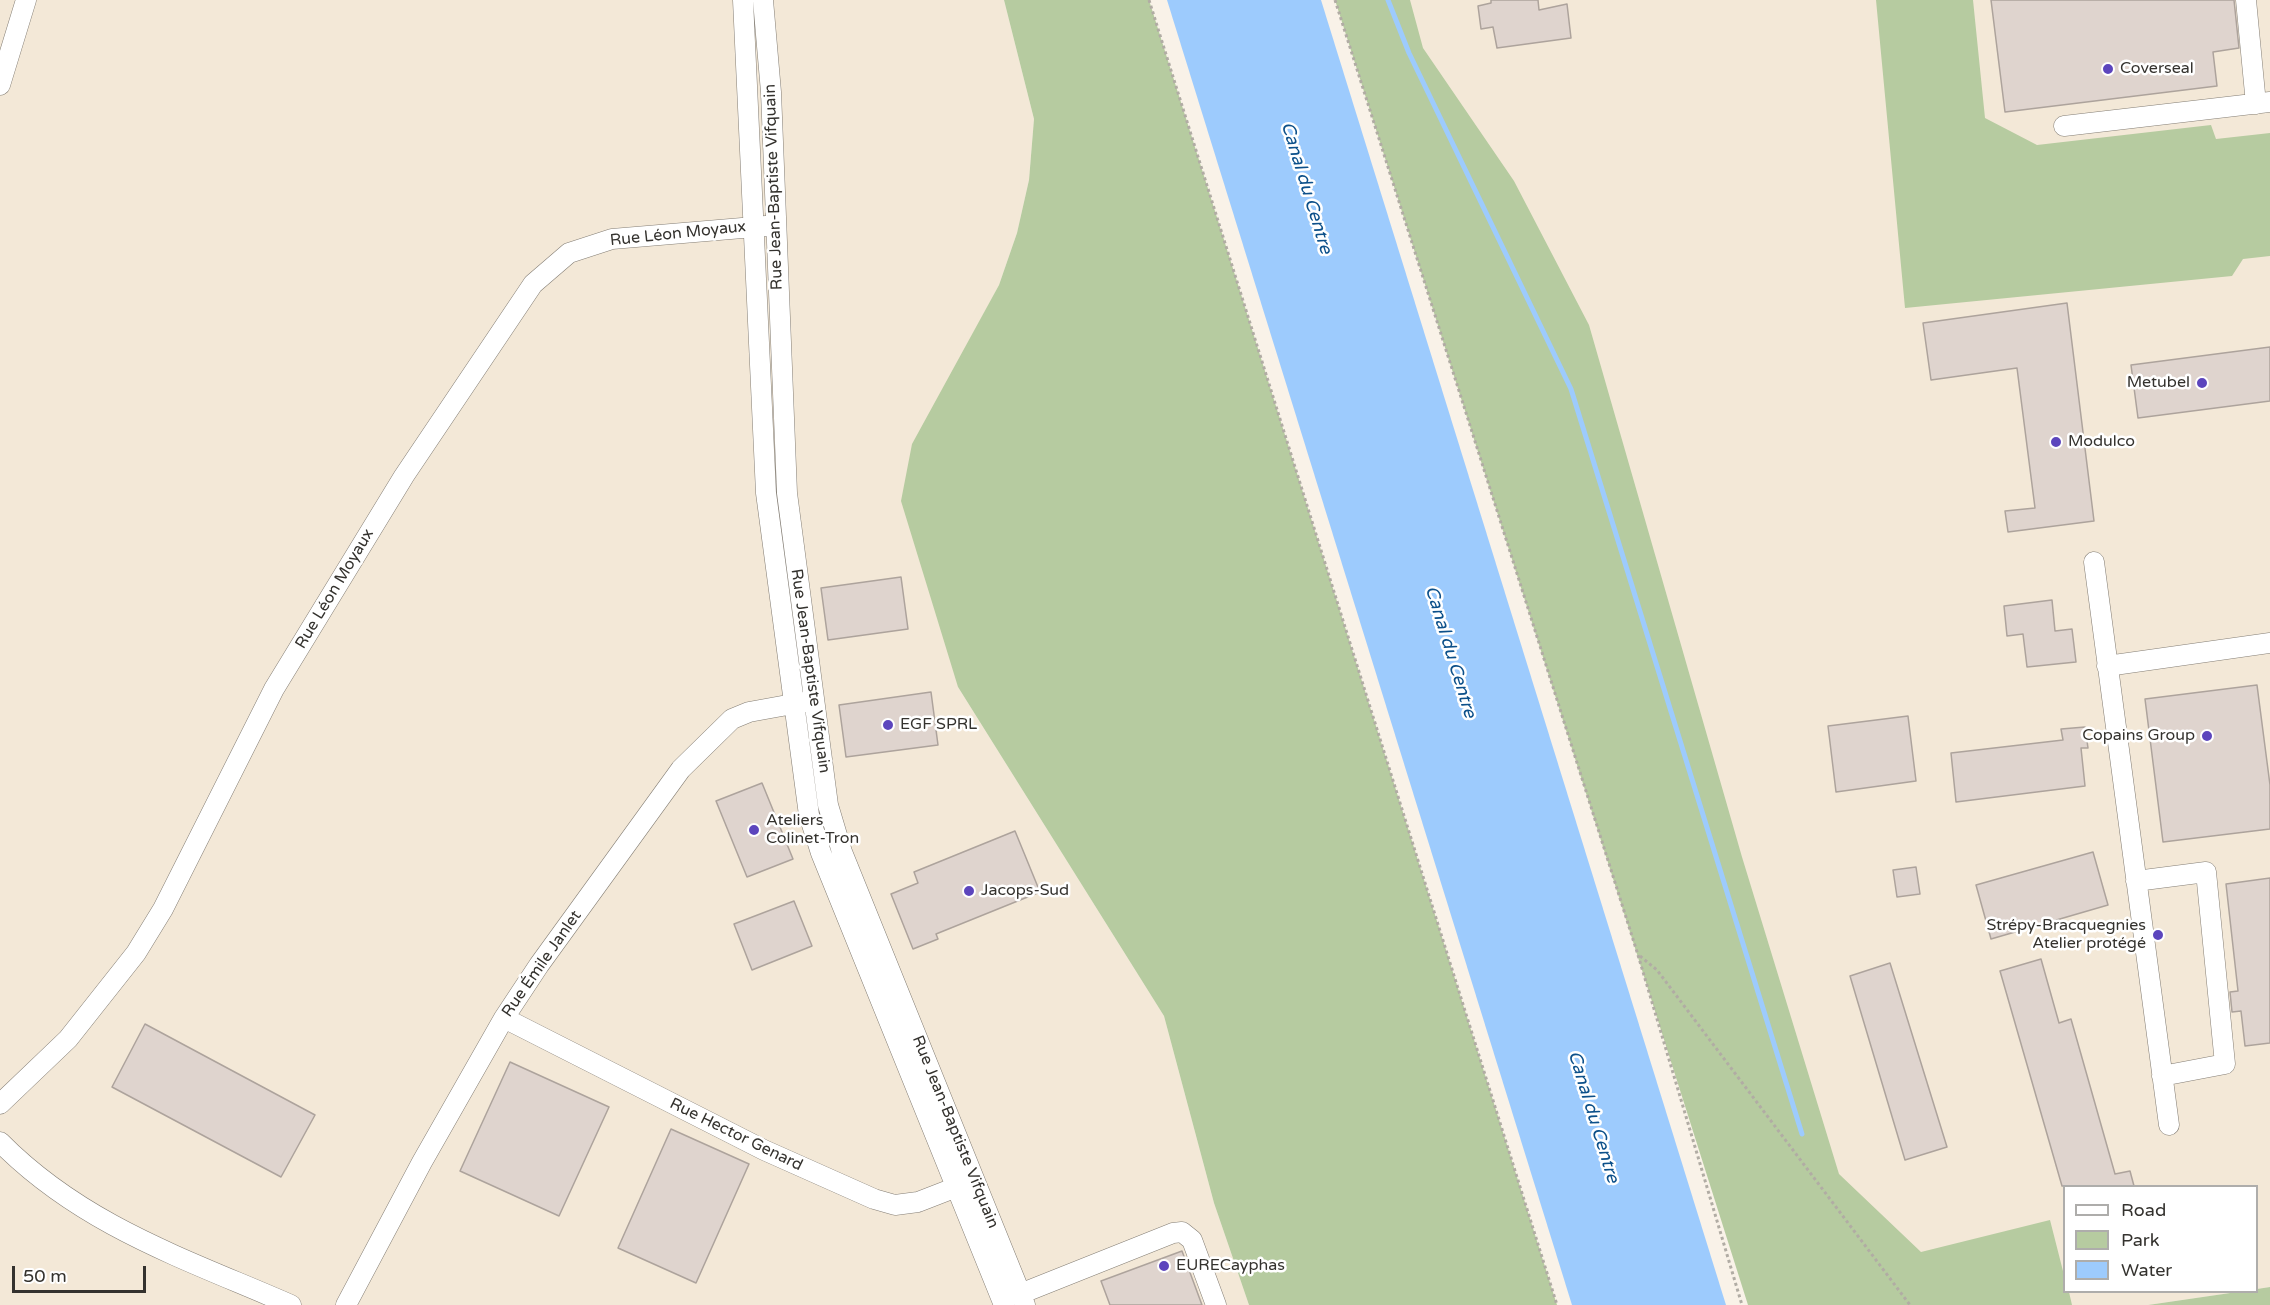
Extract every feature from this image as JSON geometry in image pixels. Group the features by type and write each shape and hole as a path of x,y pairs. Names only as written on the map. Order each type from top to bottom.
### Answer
{"street":[{"path":"0,85 26,0"},
{"name":"Rue Jean-Baptiste Vifquain","path":"743,0 766,492 803,702 842,852 1023,1299"},
{"name":"Rue Jean-Baptiste Vifquain","path":"764,0 769,57 787,493 814,834 1004,1305"},
{"path":"2064,126 2263,103 2246,0"},
{"name":"Rue Léon Moyaux","path":"0,1104 68,1039 136,952 163,909 274,689 404,476 533,284 569,253 590,245 634,236 775,225"},
{"path":"2094,562 2169,1125"},
{"path":"2107,666 2270,643"},
{"name":"Rue Émile Janlet","path":"346,1305 422,1162 504,1018 539,965 681,769 732,719 749,712 803,702"},
{"path":"2136,881 2206,872 2225,1064 2163,1076"},
{"name":"Rue Hector Genard","path":"504,1018 764,1150 874,1199 895,1205 918,1202 975,1179"},
{"path":"0,1142 20,1163 69,1201 125,1233 291,1305"},
{"path":"1023,1299 1173,1233 1182,1232 1192,1240 1216,1305"}],"path":[{"path":"1149,0 1557,1305"},
{"path":"1335,0 1638,955 1742,1305"},
{"path":"1638,955 1657,970 1910,1305"}],"shaded area":[{"path":"0,0 1004,0 1034,119 1029,180 1017,233 999,285 964,351 958,687 1164,1016 1214,1203 1249,1305 0,1305"},
{"path":"1349,0 2270,0 2270,1287 2258,1289 2258,1185 2063,1185 2063,1293 2230,1293 2148,1305 1750,1305"}],"green space":[{"path":"1004,0 1149,0 1557,1305 1249,1305 1214,1203 1164,1016 958,687 901,501 912,444 999,285 1017,233 1029,180 1034,119"},
{"path":"1335,0 1410,0 1423,48 1514,181 1589,325 1742,857 1839,1174 1921,1252 2050,1220 2063,1271 2063,1293 2069,1293 2072,1305 1748,1305"},
{"path":"1876,0 1973,0 1985,118 2037,145 2211,125 2216,139 2270,133 2270,256 2243,259 2232,276 1905,308"},
{"path":"2270,1287 2270,1305 2148,1305 2230,1293 2258,1293 2258,1289"}],"water":[{"name":"Canal du Centre","path":"1167,0 1321,0 1726,1305 1572,1305"}],"building":[{"path":"1491,0 1538,0 1539,10 1567,4 1571,38 1497,48 1493,27 1481,29 1478,6 1491,3"},
{"name":"Coverseal","path":"1991,0 2234,0 2239,48 2213,52 2217,86 2005,112"},
{"name":"Modulco","path":"2067,303 2094,521 2008,532 2005,511 2035,508 2017,368 1931,380 1923,323"},
{"name":"Metubel","path":"2270,347 2270,401 2138,418 2131,365"},
{"path":"901,577 908,629 828,640 821,588"},
{"path":"2052,600 2055,631 2072,629 2076,662 2027,667 2023,634 2007,636 2004,606"},
{"name":"Copains Group","path":"2257,685 2270,785 2270,829 2163,842 2145,699"},
{"name":"EGF SPRL","path":"931,692 938,745 846,757 839,705"},
{"path":"1908,716 1916,781 1836,792 1828,726"},
{"path":"2085,727 2088,748 2081,748 2085,786 1956,802 1951,753 2063,740 2061,729"},
{"name":"Ateliers Colinet-Tron","path":"762,783 793,859 747,877 716,801"},
{"name":"Jacops-Sud","path":"1015,831 1040,892 936,934 938,939 913,949 891,894 918,883 914,872"},
{"path":"2093,852 2108,905 1991,939 1976,885"},
{"path":"1916,867 1920,894 1897,897 1893,870"},
{"path":"2270,878 2270,1043 2245,1046 2241,1011 2232,1012 2230,992 2238,991 2226,884"},
{"path":"794,901 812,946 752,970 734,924"},
{"path":"2041,959 2059,1023 2071,1019 2115,1174 2130,1171 2134,1185 2062,1186 2000,971"},
{"path":"1890,963 1947,1147 1905,1160 1850,976"},
{"path":"145,1024 315,1115 281,1177 112,1087"},
{"path":"510,1062 609,1107 559,1216 460,1171"},
{"path":"671,1129 749,1164 696,1283 618,1248"},
{"name":"EURECayphas","path":"1182,1251 1202,1305 1110,1305 1101,1281"}],"waterway":[{"path":"1388,0 1409,53 1571,389 1802,1134"}],"place":[{"name":"Coverseal","path":"2108,69"},
{"name":"Metubel","path":"2202,383"},
{"name":"Modulco","path":"2056,442"},
{"name":"EGF SPRL","path":"888,725"},
{"name":"Copains Group","path":"2207,736"},
{"name":"Ateliers Colinet-Tron","path":"754,830"},
{"name":"Jacops-Sud","path":"969,891"},
{"name":"Strépy-Bracquegnies Atelier protégé","path":"2158,935"},
{"name":"EURECayphas","path":"1164,1266"}]}
